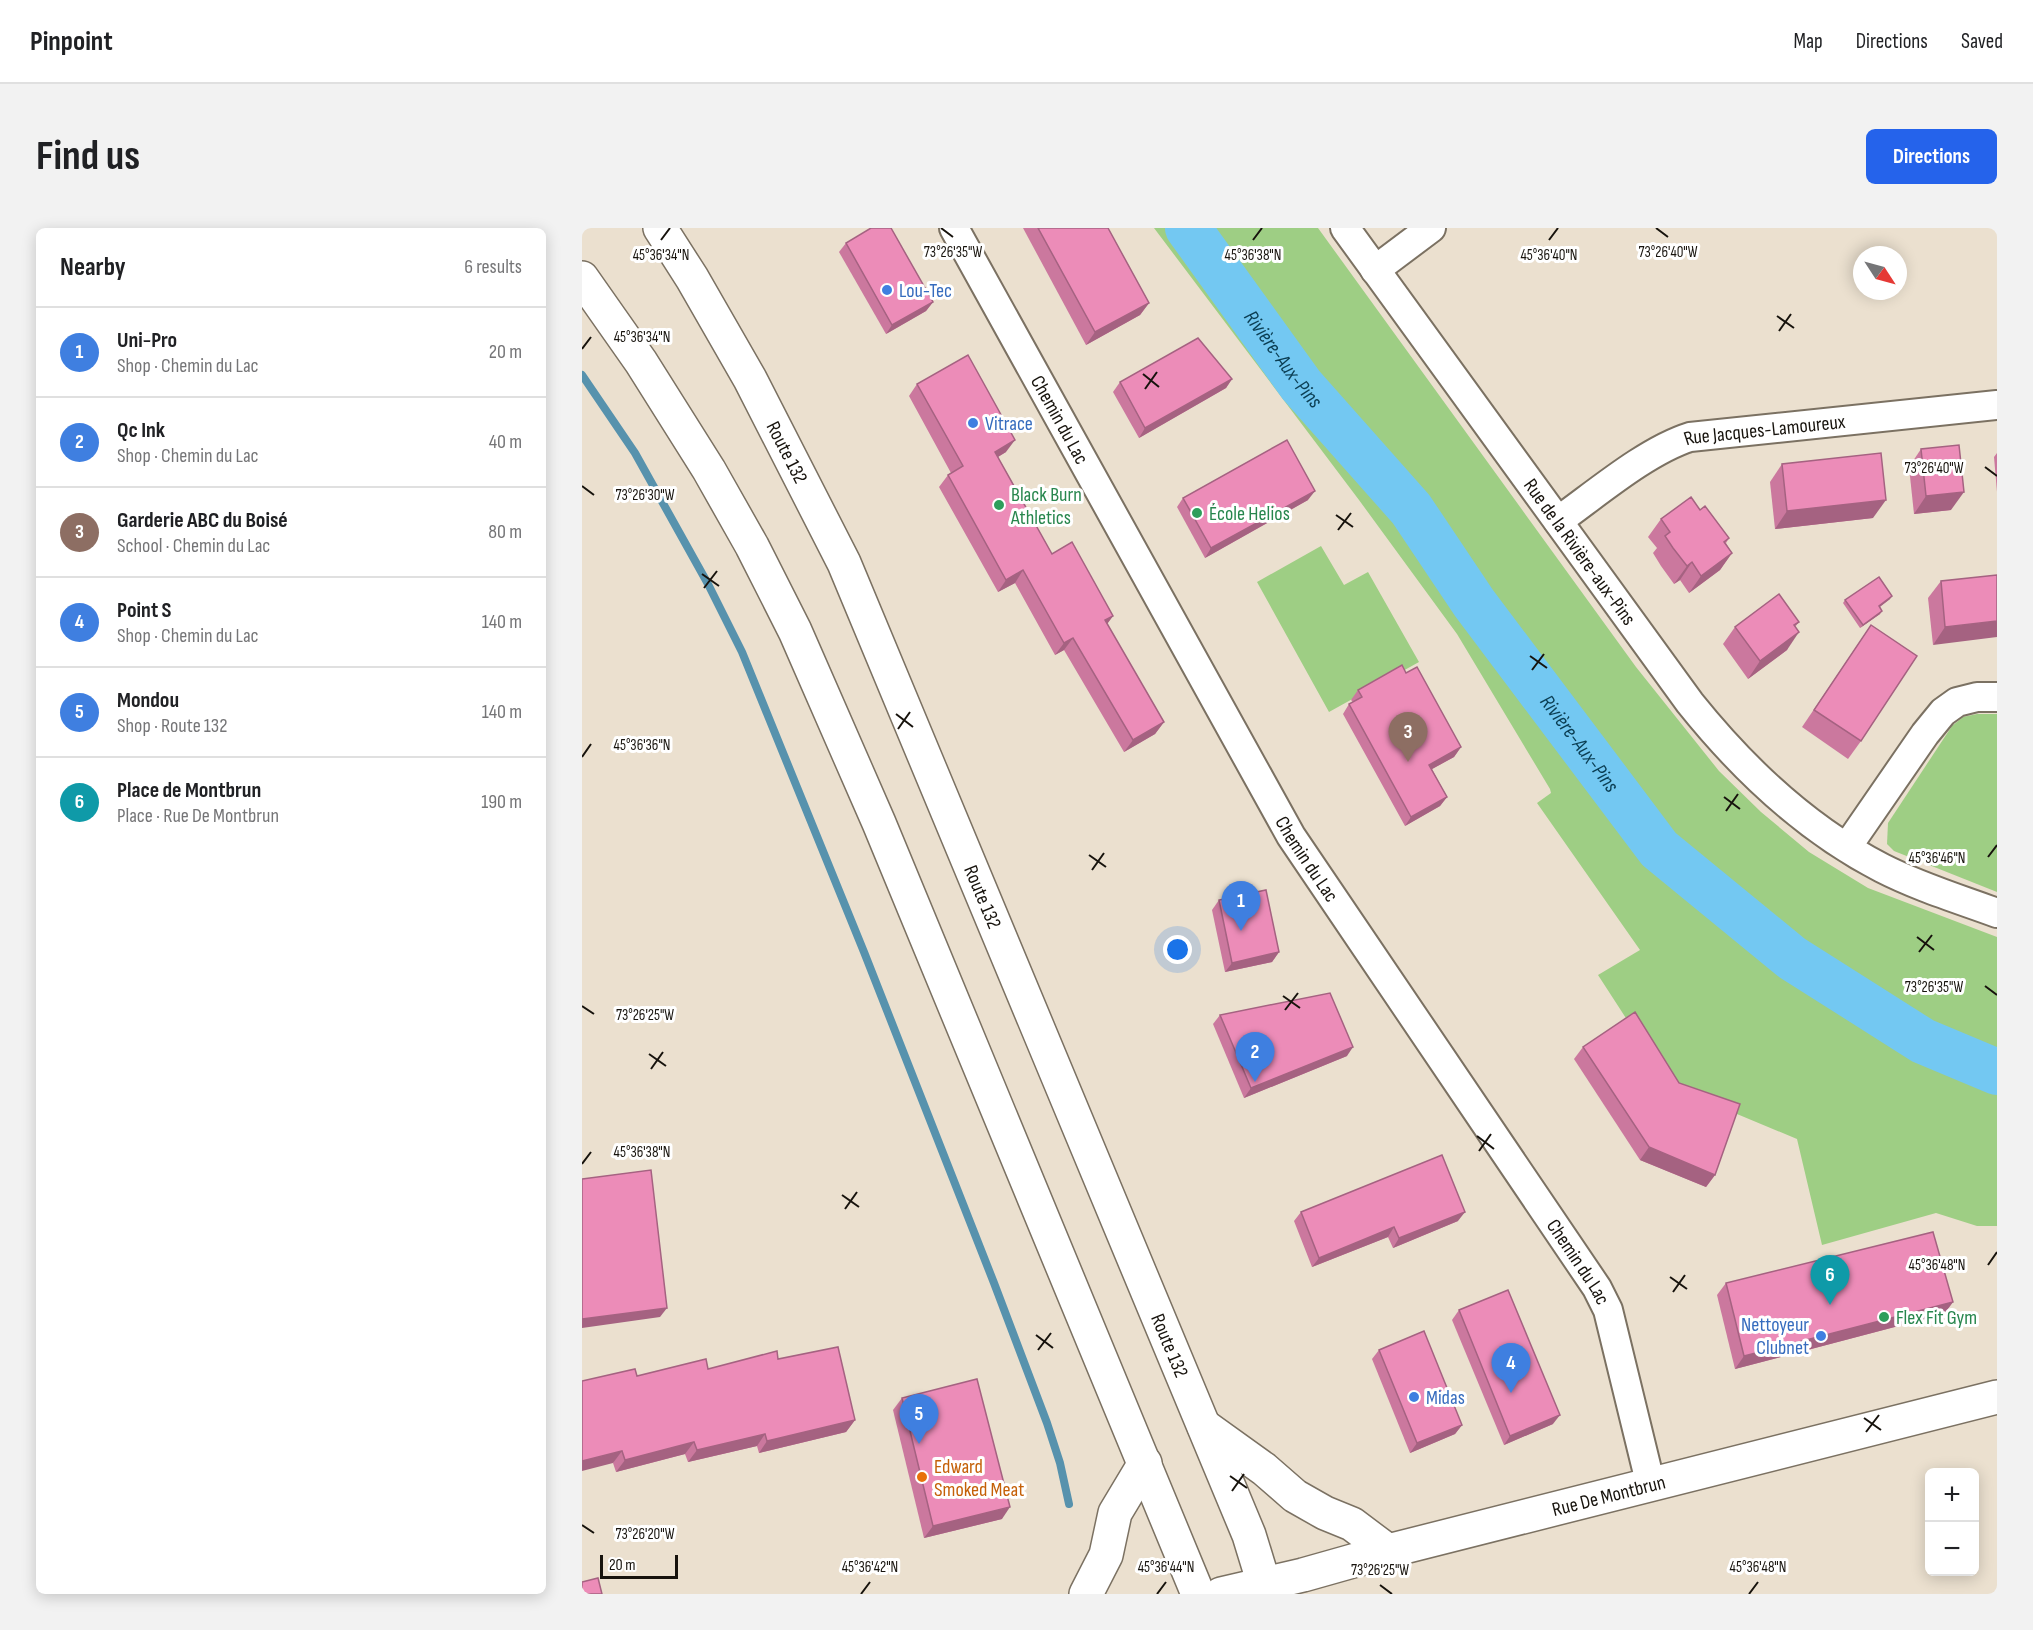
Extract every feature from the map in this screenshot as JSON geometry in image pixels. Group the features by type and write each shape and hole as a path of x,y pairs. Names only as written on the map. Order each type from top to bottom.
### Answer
{"main road":[{"name":"Route 132","path":"660,228 692,278 750,379 844,563 1249,1535 1264,1584"},
{"path":"582,278 641,362 703,460 752,546 795,631 871,802 1198,1594"},
{"name":"Rue De Montbrun","path":"1221,1594 1997,1397"},
{"path":"1204,1426 1264,1469 1295,1497 1352,1524 1388,1551"},
{"path":"1086,1594 1106,1555 1115,1513 1144,1463"}],"street":[{"name":"Chemin du Lac","path":"954,228 1291,836 1597,1288 1608,1310 1651,1486"},
{"name":"Rue de la Rivière-aux-Pins","path":"1344,228 1690,703 1729,750 1772,792 1847,847 1912,882 1997,913"},
{"path":"1375,270 1431,228"},
{"name":"Rue Jacques-Lamoureux","path":"1558,521 1672,442 1690,437 1997,405"},
{"path":"1847,847 1925,734 1943,712 1957,702 1977,697 1997,697"}],"green space":[{"path":"1154,228 1318,228 1636,667 1719,771 1761,812 1809,852 1868,888 1997,937 1997,1226 1977,1226 1936,1213 1822,1245 1797,1139 1670,1086 1598,975 1640,950 1537,803 1551,793 1550,789 1457,634"},
{"path":"1321,546 1344,585 1368,572 1419,662 1329,712 1257,582"},
{"path":"1997,714 1997,892 1894,851 1887,844 1888,823 1952,726 1963,717"}],"building":[{"name":"Lou-Tec","path":"871,228 891,228 933,302 892,325 846,243"},
{"path":"1038,228 1108,228 1149,303 1095,332"},
{"path":"1198,338 1232,379 1145,428 1120,382"},
{"path":"968,355 1015,440 995,452 1052,554 1072,542 1113,616 1105,620 1164,722 1133,740 1073,638 1064,643 1023,570 1006,580 948,475 963,466 917,384"},
{"path":"1287,440 1315,491 1211,548 1183,498"},
{"path":"1959,445 1964,492 1926,496 1921,449"},
{"path":"1881,453 1886,500 1787,511 1782,464"},
{"path":"1691,497 1700,510 1705,506 1729,538 1724,542 1732,553 1701,576 1692,562 1687,566 1673,548 1665,536 1670,532 1661,519"},
{"path":"1997,575 1997,621 1945,627 1941,581"},
{"path":"1879,577 1892,596 1879,606 1882,611 1863,625 1845,600"},
{"path":"1779,594 1799,622 1794,625 1799,632 1760,661 1735,627"},
{"path":"1871,625 1917,656 1861,741 1814,710"},
{"path":"1402,665 1406,673 1417,667 1461,747 1429,765 1447,797 1411,817 1349,704 1362,697 1358,690"},
{"path":"1266,890 1279,952 1232,963 1219,900"},
{"path":"1330,993 1353,1047 1251,1088 1220,1015"},
{"path":"1635,1012 1679,1083 1740,1104 1715,1175 1649,1147 1583,1047"},
{"path":"1442,1155 1465,1212 1399,1238 1394,1227 1319,1258 1301,1212"},
{"path":"651,1170 667,1308 582,1319 582,1179"},
{"path":"1933,1232 1953,1302 1744,1356 1726,1283"},
{"path":"1508,1290 1560,1415 1510,1436 1459,1310"},
{"name":"Midas","path":"1424,1331 1462,1425 1417,1443 1379,1350"},
{"path":"838,1347 855,1420 767,1441 765,1434 697,1450 694,1442 625,1460 622,1451 582,1461 582,1381 635,1369 637,1376 706,1359 708,1369 777,1351 778,1359"},
{"path":"977,1379 1010,1507 933,1526 902,1398"},
{"path":"598,1578 602,1594 582,1594 582,1582"}],"waterway":[{"name":"Rivière-Aux-Pins","path":"1188,228 1301,385 1411,509 1474,603 1659,849 1792,958 1923,1041 1997,1072"},
{"path":"582,375 635,453 708,584 742,652 864,952 994,1283 1047,1423 1060,1463 1069,1504"}],"place":[{"name":"Lou-Tec","path":"887,290"},
{"name":"Vitrace","path":"973,423"},
{"name":"Black Burn Athletics","path":"999,505"},
{"name":"École Helios","path":"1197,513"},
{"name":"Garderie ABC du Boisé","path":"1408,762"},
{"name":"Uni-Pro","path":"1241,931"},
{"name":"Qc Ink","path":"1255,1082"},
{"name":"Place de Montbrun","path":"1830,1305"},
{"name":"Flex Fit Gym","path":"1884,1317"},
{"name":"Nettoyeur Clubnet","path":"1821,1336"},
{"name":"Point S","path":"1511,1393"},
{"name":"Midas","path":"1414,1397"},
{"name":"Mondou","path":"919,1444"},
{"name":"Edward Smoked Meat","path":"922,1477"}]}
